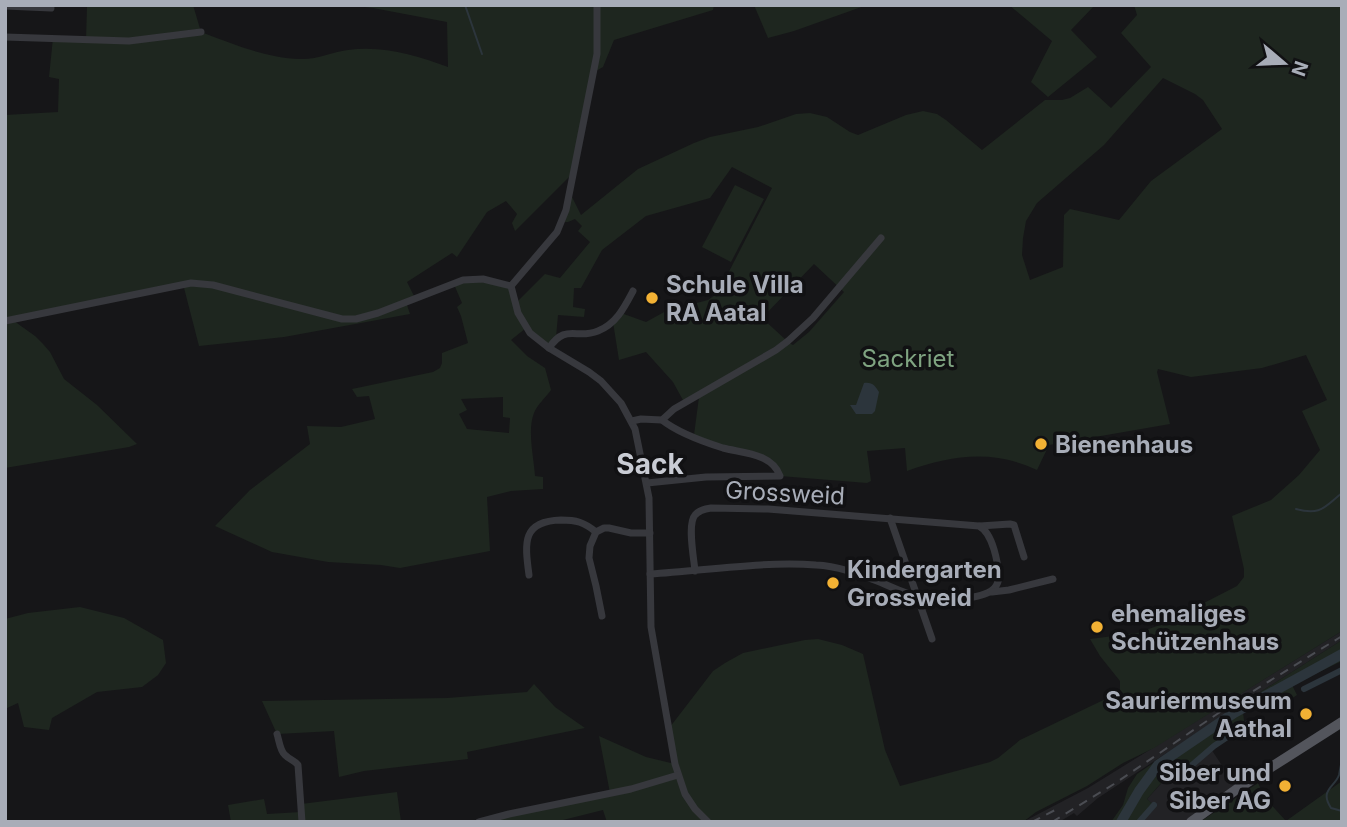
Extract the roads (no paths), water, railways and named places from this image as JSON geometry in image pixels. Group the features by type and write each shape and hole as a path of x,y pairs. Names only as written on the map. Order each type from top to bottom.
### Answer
{"main road":[{"path":"1191,822 1342,722"}],"street":[{"path":"511,286 557,232 566,210 597,54 597,5"},
{"path":"5,6 51,8"},
{"path":"5,37 130,41 201,32"},
{"path":"662,420 788,341 813,318 881,238"},
{"path":"5,321 191,283 213,285 342,319 356,319 378,313 463,279 483,279 511,286"},
{"path":"511,286 518,313 526,328 549,348 601,381 621,403 632,421 647,483 650,618 678,775 690,802 708,822"},
{"path":"549,348 556,337 564,334 589,334 613,322 633,291"},
{"path":"632,421 662,420 722,447 764,458 776,467 780,476 706,477 647,483"},
{"name":"Grossweid","path":"695,571 692,520 695,514 710,508 768,509 979,526 1010,524 1014,525 1024,557"},
{"path":"890,518 932,639"},
{"path":"529,575 527,540 536,524 546,520 576,520 596,532"},
{"path":"979,526 986,530 990,538 999,572 998,583 991,592"},
{"path":"602,616 589,558 590,546 596,532 609,528 631,533 650,533"},
{"path":"650,574 777,565 824,566 856,573 917,596 941,599 1009,590 1053,579"},
{"path":"277,734 282,753 295,760 298,765 302,822"},
{"path":"479,822 631,789 678,775"}],"waterway":[{"path":"465,5 482,54"},
{"path":"1296,509 1317,511 1342,493"},
{"path":"1121,822 1158,765 1234,713 1342,654"},
{"path":"1304,689 1342,670"},
{"path":"1185,771 1214,746 1248,723"},
{"path":"1342,762 1339,775 1327,793 1331,808 1342,811"},
{"path":"1139,822 1154,805"}],"railway":[{"path":"1052,822 1342,636"},
{"path":"1032,822 1059,808"}],"place":[{"name":"Schule Villa RA Aatal","path":"652,298"},
{"name":"Bienenhaus","path":"1041,444"},
{"name":"Kindergarten Grossweid","path":"833,583"},
{"name":"ehemaliges Schützenhaus","path":"1097,627"},
{"name":"Sauriermuseum Aathal","path":"1306,714"},
{"name":"Siber und Siber AG","path":"1285,786"}],"district":[{"name":"Sack","path":"650,464"}],"park label":[{"name":"Sackriet","path":"908,358"}]}
